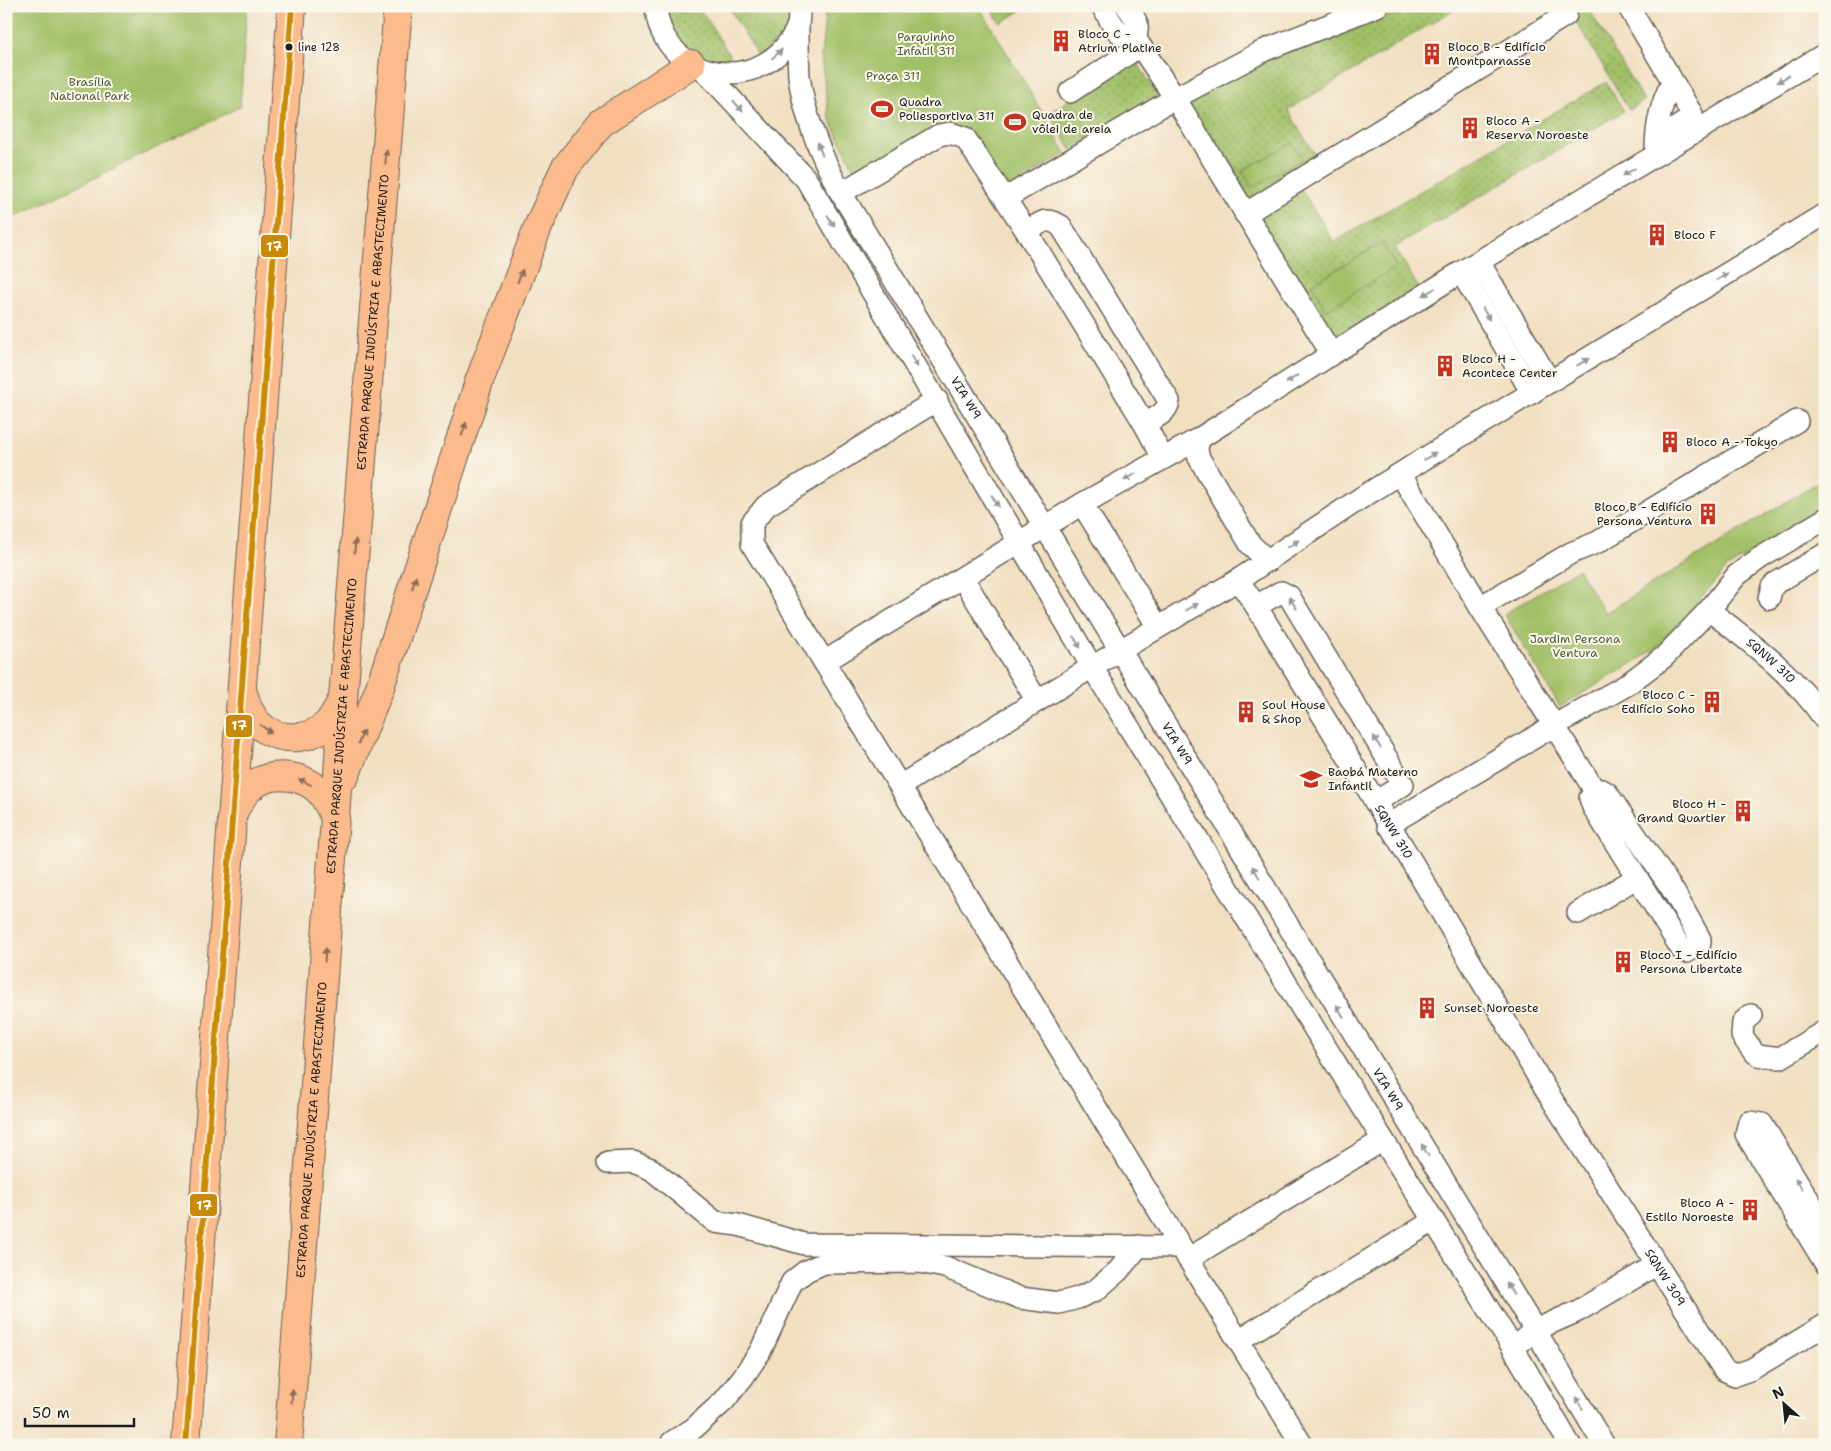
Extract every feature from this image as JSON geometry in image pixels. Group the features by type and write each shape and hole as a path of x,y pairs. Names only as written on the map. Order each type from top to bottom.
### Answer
{"highway":[{"path":"186,1445 241,688 263,422 292,6"},
{"name":"ESTRADA PARQUE INDÚSTRIA E ABASTECIMENTO","path":"288,1445 343,699 398,6"},
{"path":"233,813 249,788 265,779 284,776 302,779 318,789 328,804 336,808 380,690 480,379 538,227 565,168 601,123 698,67"},
{"path":"241,688 252,716 267,731 287,738 309,736 327,725 343,699"}],"street":[{"name":"VIA W9","path":"656,6 657,19 669,45 698,67 806,179 1092,667 1513,1348 1570,1445"},
{"path":"1102,6 1120,34 1138,42"},
{"path":"1127,6 1138,23 1138,42 1175,98 1331,353"},
{"path":"1006,198 1175,98 1265,50 1347,12 1377,6"},
{"path":"1628,6 1692,114 1691,118 1656,148"},
{"path":"1245,214 1566,15"},
{"name":"VIA W9","path":"799,16 799,77 809,119 825,164 841,193 1604,1445"},
{"path":"698,67 718,73 732,74 747,72 763,65 778,54 790,41 799,16"},
{"path":"1070,92 1138,42"},
{"path":"824,662 1082,504 1200,438 1656,148 1825,54"},
{"path":"1656,148 1663,104 1672,83"},
{"path":"841,193 939,134 950,133 965,138 1006,198 1144,423 1168,456"},
{"path":"900,786 1092,667 1243,577 1361,498 1401,475 1476,426 1825,214"},
{"path":"1027,232 1044,220 1052,221 1061,226 1169,401 1168,408 1162,414 1144,423"},
{"path":"1470,267 1541,388"},
{"path":"937,400 766,506 752,523 752,544 1302,1445"},
{"path":"1480,608 1571,553 1598,542 1797,421"},
{"path":"1200,438 1196,452 1250,544 1268,561"},
{"name":"SQNW 310","path":"1168,456 1184,458 1241,550 1243,577 1256,606 1544,1087"},
{"path":"1401,475 1480,608 1595,791"},
{"path":"1082,504 1158,627"},
{"path":"1388,825 1625,686 1664,657 1709,610 1737,575 1816,524 1824,556 1776,583 1772,588 1769,598"},
{"path":"963,578 1037,701"},
{"path":"1256,606 1281,592 1289,596 1294,604 1403,785 1375,802"},
{"name":"SQNW 310","path":"1709,610 1743,636 1784,673 1825,720"},
{"path":"1602,790 1607,793 1674,892 1700,939 1700,943 1687,952 1682,950 1593,806 1590,798 1595,791 1602,790"},
{"path":"1578,913 1636,878"},
{"path":"1751,1015 1743,1022 1742,1036 1747,1046 1758,1055 1780,1058 1825,1031"},
{"name":"SQNW 309","path":"1544,1087 1724,1370 1735,1376 1752,1370 1825,1325"},
{"path":"1825,1226 1762,1124 1749,1122 1746,1134 1825,1263"},
{"path":"608,1163 633,1162 651,1169 715,1222 738,1225 804,1244 1139,1246 1184,1253 1383,1140"},
{"path":"1239,1340 1433,1221"},
{"path":"672,1442 693,1429 724,1401 743,1378 760,1352 792,1282 806,1271 824,1263 919,1262 945,1267 1020,1298 1059,1303 1078,1298 1096,1290 1118,1271 1139,1246"},
{"path":"1513,1348 1535,1330 1578,1311 1656,1265"}],"green space":[{"name":"Brasília National Park","path":"6,6 247,6 240,107 6,221"},
{"path":"658,6 696,7 706,17 736,66 706,63 681,43"},
{"path":"728,6 796,6 789,28 760,59"},
{"name":"Praça 311","path":"826,6 979,6 1066,153 1007,190 960,129 857,176 829,117 821,57"},
{"path":"989,6 1029,6 1000,23"},
{"path":"1419,6 1460,6 1288,110 1318,160 1245,204 1182,96 1350,25 1411,11"},
{"path":"1567,6 1587,6 1644,101 1629,110"},
{"path":"1135,59 1158,96 1071,150 1049,113"},
{"path":"1606,82 1624,111 1395,247 1420,290 1331,344 1252,217 1300,187 1334,242"},
{"path":"1292,143 1302,159 1252,187 1242,171"},
{"path":"1382,243 1396,267 1326,310 1312,284"},
{"name":"Jardim Persona Ventura","path":"1825,478 1825,504 1726,569 1656,649 1560,707 1504,614 1578,569 1605,613"}],"transit line":[{"name":"17","path":"186,1445 292,6"}],"place":[{"name":"Bloco C - Atrium Platine","path":"1061,41"},
{"name":"line 128","path":"289,47"},
{"name":"Bloco B - Edifício Montparnasse","path":"1432,54"},
{"name":"Quadra Poliesportiva 311","path":"882,109"},
{"name":"Quadra de vôlei de areia","path":"1015,122"},
{"name":"Bloco A - Reserva Noroeste","path":"1470,128"},
{"name":"Bloco F","path":"1657,235"},
{"name":"Bloco H - Acontece Center","path":"1445,366"},
{"name":"Bloco A - Tokyo","path":"1670,442"},
{"name":"Bloco B - Edifício Persona Ventura","path":"1708,514"},
{"name":"Bloco C - Edifício Soho","path":"1712,702"},
{"name":"Soul House & Shop","path":"1246,712"},
{"name":"Baobá Materno Infantil","path":"1311,779"},
{"name":"Bloco H - Grand Quartier","path":"1743,811"},
{"name":"Bloco I - Edifício Persona Libertate","path":"1623,962"},
{"name":"Sunset Noroeste","path":"1427,1008"},
{"name":"Bloco A - Estilo Noroeste","path":"1750,1210"}],"park label":[{"name":"Parquinho Infatil 311","path":"926,44"}]}
